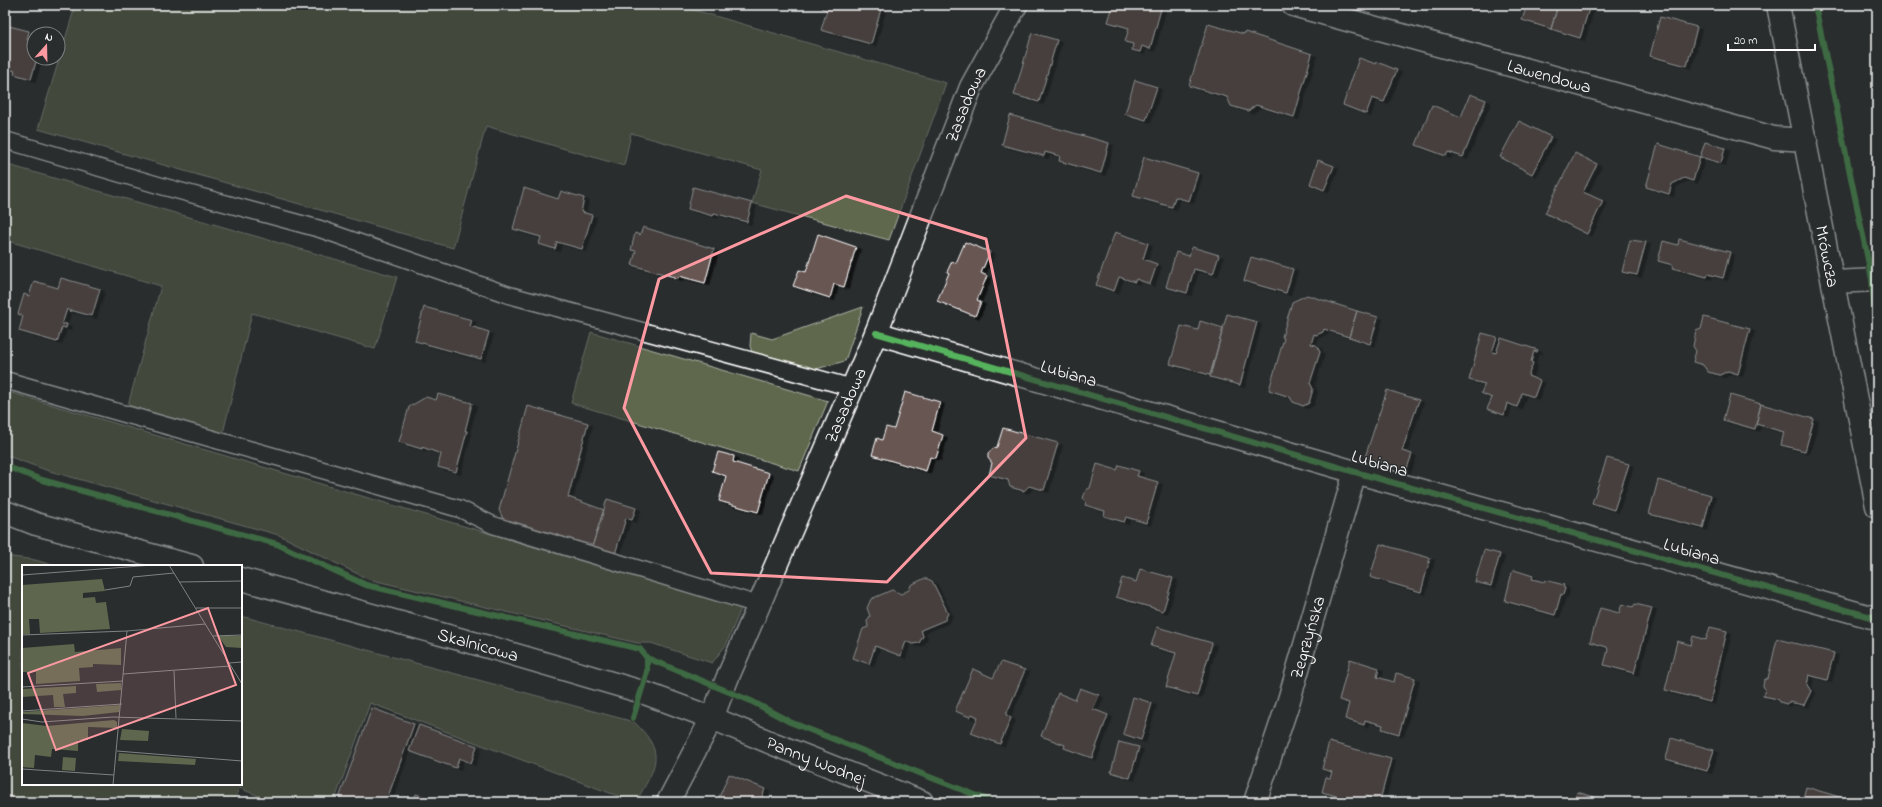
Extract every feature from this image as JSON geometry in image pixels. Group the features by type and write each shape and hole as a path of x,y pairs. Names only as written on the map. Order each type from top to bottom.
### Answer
{"street":[{"name":"Zasadowa","path":"668,802 712,718 727,679 876,333 971,87 1016,5"},
{"name":"Lawendowa","path":"1293,5 1774,138 1806,140"},
{"name":"Mrówcza","path":"1778,5 1806,140 1877,506"},
{"path":"1833,282 1877,280"},
{"name":"Lubiana","path":"876,333 1355,472 1871,617 1877,616"},
{"name":"Zegrzyńska","path":"1255,802 1289,700 1355,472"},
{"path":"5,512 36,524 188,565"},
{"name":"Skalnicowa","path":"242,579 506,652 642,692 712,718"},
{"name":"Panny Wodnej","path":"712,718 922,802"}],"lane":[{"path":"5,140 164,187 320,229 509,295 852,388"},
{"path":"5,380 460,509 494,525 759,605"}],"highlighted area":[{"path":"846,196 986,239 1026,438 887,582 711,573 624,408 659,279"}],"green space":[{"path":"59,5 677,5 946,83 889,240 752,203 762,170 631,133 624,166 486,126 453,248 38,129 57,66 66,66 66,36 74,10"},
{"path":"5,164 397,277 375,349 252,313 223,433 128,405 161,286 5,240"},
{"path":"863,307 845,361 816,369 794,367 753,355 750,346 751,333 772,339"},
{"path":"591,332 828,401 799,471 571,403"},
{"path":"5,391 562,555 742,606 726,645 712,663 651,643 637,643 368,579 279,535 46,470 5,455"},
{"path":"5,556 35,560 52,565 22,565 22,785 242,785 242,616 634,722 645,733 655,752 653,770 636,802 634,802 370,703 334,802 274,802 239,788 234,802 5,801"}],"building":[{"path":"822,5 869,5 881,9 871,44 821,30 827,10 821,8"},
{"path":"1113,5 1162,5 1150,49 1142,46 1140,52 1132,50 1133,44 1125,42 1129,28 1108,22"},
{"path":"1527,5 1558,5 1551,29 1522,20"},
{"path":"1558,5 1590,5 1580,38 1551,29"},
{"path":"1660,17 1697,27 1687,66 1650,56"},
{"path":"1208,24 1244,34 1245,32 1312,54 1294,117 1256,105 1248,111 1231,106 1227,97 1189,86"},
{"path":"5,25 26,30 26,66 35,66 31,79 14,74 15,71 5,68"},
{"path":"1032,33 1057,40 1039,102 1014,95"},
{"path":"1359,58 1376,64 1377,62 1397,70 1384,102 1372,98 1366,114 1343,105"},
{"path":"1135,80 1157,87 1146,120 1125,114"},
{"path":"1470,94 1486,100 1463,157 1448,152 1446,156 1416,145 1432,105 1461,117"},
{"path":"1010,115 1109,143 1101,173 1059,161 1060,156 1045,152 1044,156 1002,145"},
{"path":"1519,121 1551,137 1532,174 1500,157"},
{"path":"1705,142 1725,148 1721,163 1700,157"},
{"path":"1658,144 1700,157 1693,181 1684,178 1672,184 1669,194 1646,187"},
{"path":"1575,153 1597,164 1583,192 1603,201 1587,234 1545,213"},
{"path":"1144,157 1198,173 1189,201 1175,197 1172,207 1133,196"},
{"path":"1318,160 1334,166 1324,190 1310,184"},
{"path":"693,187 752,203 747,222 714,213 713,216 688,209"},
{"path":"524,188 558,199 561,191 584,198 581,212 592,215 582,249 557,242 555,249 539,244 541,237 513,229"},
{"path":"643,227 714,249 705,283 679,276 678,278 632,265 636,251 631,250 635,233 640,235"},
{"path":"1115,232 1148,243 1143,259 1157,264 1150,284 1136,279 1135,282 1119,277 1114,291 1096,285"},
{"path":"818,234 856,247 844,287 834,284 830,298 793,286 799,270 806,272"},
{"path":"1679,239 1730,252 1723,278 1708,274 1707,277 1672,268 1673,265 1658,261 1663,241 1678,245"},
{"path":"1630,240 1646,242 1637,275 1622,272"},
{"path":"965,242 990,252 981,273 987,276 977,300 981,302 975,316 937,301 949,273 947,272 952,261 956,263"},
{"path":"1192,247 1219,255 1213,274 1194,269 1187,293 1166,287 1176,252 1189,256"},
{"path":"1251,257 1293,269 1286,293 1244,281"},
{"path":"61,278 100,289 92,316 70,310 70,312 67,309 62,324 67,324 66,328 62,327 57,342 19,331 23,316 18,314 24,294 29,296 34,281 58,288"},
{"path":"1307,295 1357,311 1349,337 1324,329 1323,332 1316,335 1314,334 1311,344 1316,345 1320,352 1310,383 1313,389 1309,403 1303,406 1293,402 1290,397 1269,390 1284,338 1282,337 1292,302"},
{"path":"424,307 472,320 470,326 489,332 481,359 415,341"},
{"path":"1357,311 1378,317 1370,344 1349,337"},
{"path":"1227,314 1257,322 1240,385 1210,377"},
{"path":"1704,317 1750,329 1738,374 1728,371 1720,375 1708,372 1703,365 1693,362 1696,351 1693,346 1696,331 1701,329"},
{"path":"1200,321 1223,328 1210,375 1170,364 1181,326 1198,330"},
{"path":"1482,333 1497,337 1492,352 1496,353 1501,338 1538,350 1537,352 1534,351 1531,362 1533,363 1528,376 1540,381 1534,397 1522,393 1517,407 1507,403 1504,415 1487,409 1492,398 1481,393 1485,384 1469,380"},
{"path":"1387,390 1419,400 1402,451 1412,454 1406,471 1365,457"},
{"path":"905,392 940,402 932,431 943,435 936,458 930,457 926,471 872,455 877,438 882,440 886,427 894,429"},
{"path":"438,394 472,403 465,431 467,431 456,472 438,467 441,454 422,447 422,449 399,442 409,407 426,397 436,400"},
{"path":"1730,395 1761,404 1755,429 1723,420"},
{"path":"1761,404 1814,419 1805,451 1781,445 1784,432 1756,424"},
{"path":"528,406 588,423 568,497 604,510 592,547 504,521 499,510"},
{"path":"1003,428 1058,443 1044,490 1029,486 1024,491 1010,487 1008,480 989,475 992,463 988,458 988,454 992,449 997,447"},
{"path":"718,452 734,456 733,462 769,473 758,512 719,501 726,476 712,471"},
{"path":"1607,458 1629,464 1614,510 1592,503"},
{"path":"1097,464 1117,470 1119,465 1139,471 1137,476 1158,482 1146,523 1126,517 1124,522 1104,516 1105,511 1085,505 1086,502 1083,498 1086,490 1090,488"},
{"path":"1658,480 1711,495 1703,528 1649,514"},
{"path":"607,499 636,508 632,520 626,518 615,554 592,547"},
{"path":"1380,544 1430,558 1421,592 1370,577"},
{"path":"1484,550 1500,554 1491,586 1475,582"},
{"path":"1140,569 1173,578 1163,611 1116,597 1122,578 1136,582"},
{"path":"1514,570 1533,576 1532,579 1544,582 1545,580 1564,585 1563,587 1565,588 1563,595 1561,594 1555,615 1505,601 1512,572"},
{"path":"925,578 932,581 948,613 945,620 921,630 923,636 919,643 912,644 906,641 901,656 875,646 869,664 853,658 863,629 868,627 867,621 870,616 867,608 871,599 892,590 901,594 909,590 911,585"},
{"path":"1622,604 1633,607 1635,604 1652,608 1634,673 1604,665 1608,650 1607,647 1590,642 1600,608 1619,613"},
{"path":"1157,627 1212,643 1197,696 1166,687 1176,653 1151,646"},
{"path":"1710,627 1727,631 1710,702 1665,690 1677,641 1691,645 1693,636 1706,640"},
{"path":"1777,639 1834,653 1827,680 1809,675 1807,685 1811,691 1804,705 1789,702 1786,704 1780,702 1778,699 1763,696 1765,689 1763,686 1764,680 1768,678"},
{"path":"1350,659 1379,668 1377,677 1394,682 1396,673 1415,678 1399,734 1382,729 1383,725 1365,720 1364,725 1345,719 1349,703 1339,700"},
{"path":"1001,662 1025,670 1006,715 1011,718 1000,744 971,733 978,717 972,714 970,717 955,711 973,669 993,678"},
{"path":"1080,688 1099,695 1093,709 1108,715 1092,758 1064,748 1065,745 1041,736 1058,693 1075,700"},
{"path":"1133,697 1152,703 1141,740 1123,734"},
{"path":"372,708 414,724 386,802 340,802 338,801"},
{"path":"419,725 477,746 471,763 459,758 456,768 409,751"},
{"path":"1671,738 1714,750 1707,771 1666,759"},
{"path":"1119,742 1139,747 1130,778 1111,772"},
{"path":"1329,742 1391,759 1380,800 1365,796 1363,802 1345,802 1339,800 1340,797 1322,792 1326,777 1330,778 1332,772 1322,769"},
{"path":"729,774 765,789 760,802 717,802"},
{"path":"1806,787 1853,801 1853,802 1802,802"},
{"path":"1577,792 1612,802 1574,802"},
{"path":"416,794 439,802 413,802"}],"cycle path":[{"path":"1815,5 1872,279 1877,334"},
{"path":"876,333 1355,472 1871,617 1877,616"},
{"path":"5,466 42,480 277,544 366,585 640,649 647,658 647,672 633,718"},
{"path":"647,658 751,701 790,722 993,802"}]}
